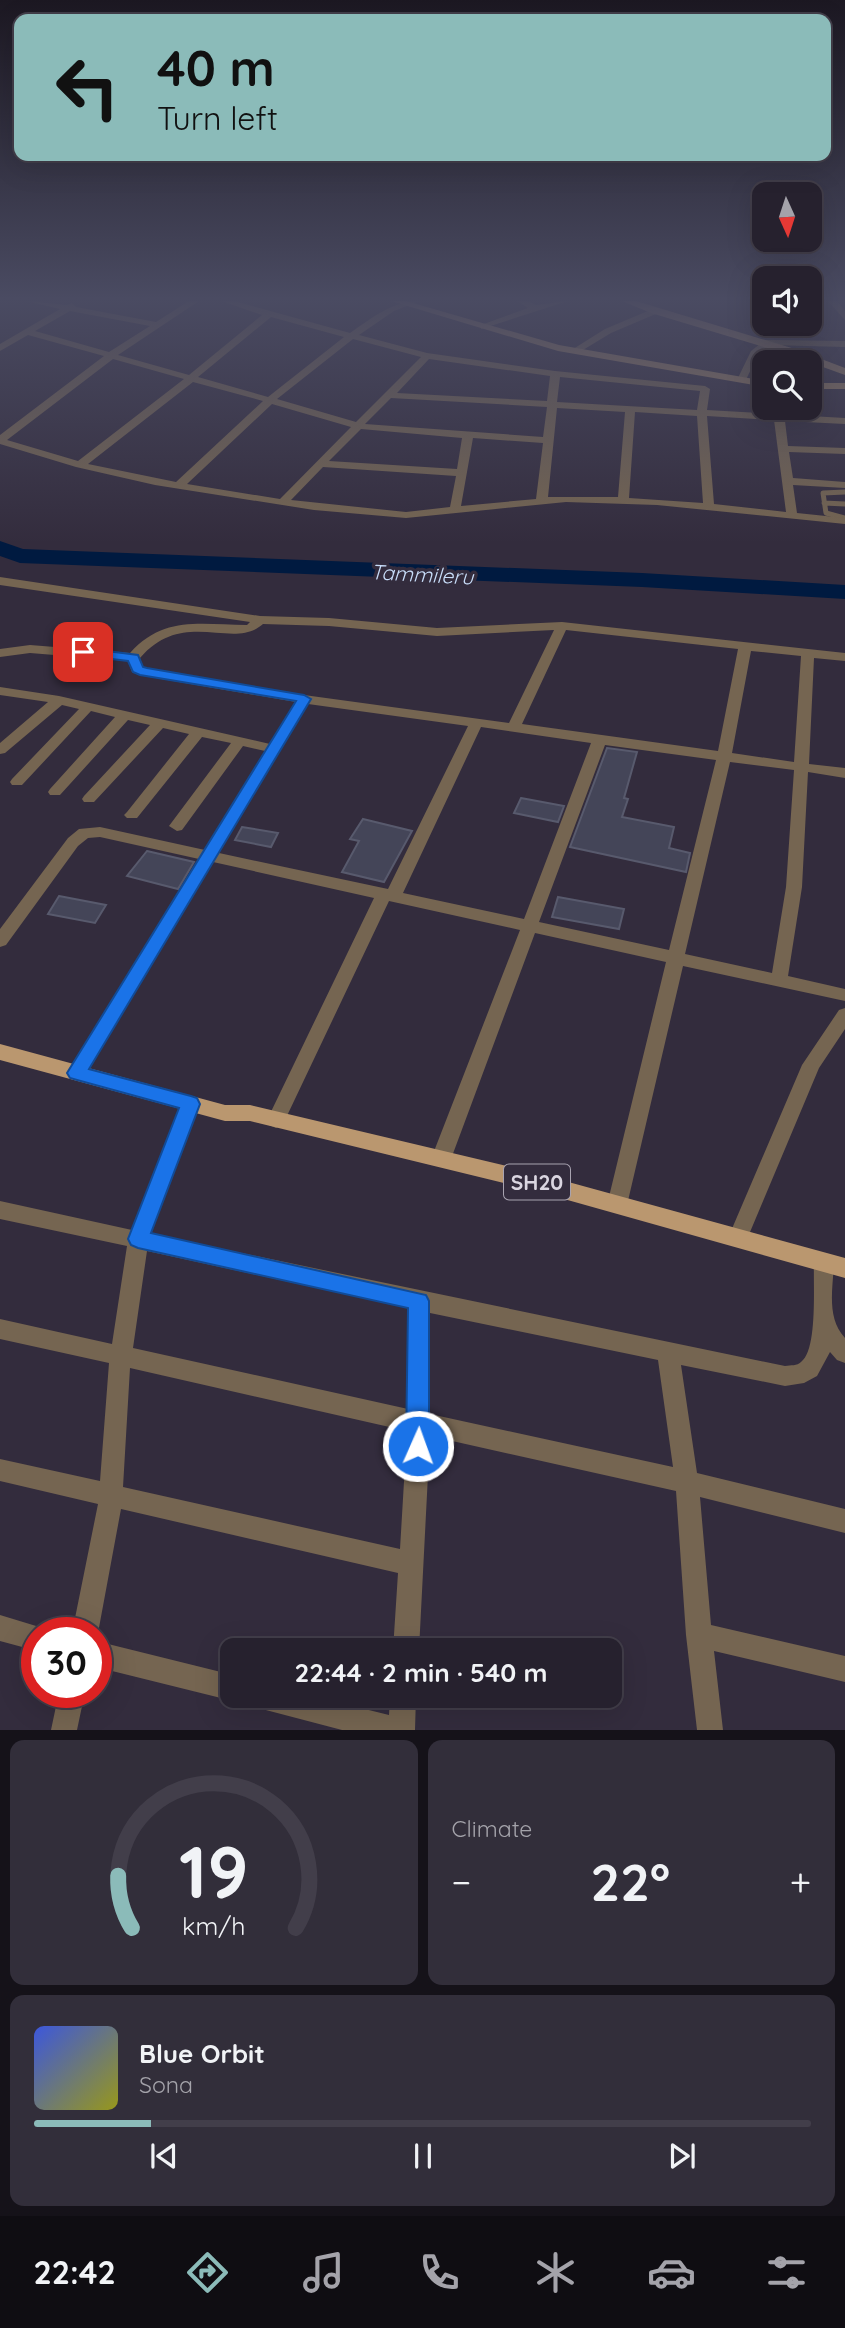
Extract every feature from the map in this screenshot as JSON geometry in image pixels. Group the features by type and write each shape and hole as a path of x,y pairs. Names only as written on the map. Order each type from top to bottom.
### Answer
{"main road":[{"path":"822,386 845,386"},
{"name":"SH20","path":"0,1052 225,1113 250,1114 441,1159 835,1265"}],"street":[{"path":"0,441 77,382"},
{"path":"80,465 186,382"},
{"path":"204,382 357,426 547,440"},
{"path":"178,486 294,382"},
{"path":"283,502 401,382"},
{"path":"542,499 554,382"},
{"path":"640,382 698,387 707,392 702,413 709,508"},
{"path":"387,395 752,416"},
{"path":"623,500 630,409"},
{"path":"779,420 792,515"},
{"path":"822,420 845,421"},
{"path":"455,510 468,436"},
{"path":"0,441 80,465 178,486 283,502 406,515 542,499 623,500 845,520"},
{"path":"784,449 845,451"},
{"path":"320,464 461,473"},
{"path":"789,481 845,485"},
{"path":"0,581 261,620 329,622 437,632 562,626 845,657"},
{"path":"0,653 30,649 133,657 152,638 173,630 188,627 250,629 261,620"},
{"path":"513,728 562,626"},
{"path":"617,1205 724,756 745,646"},
{"path":"779,979 794,887 799,766 808,689 808,653"},
{"path":"133,657 137,670 144,672 304,699 845,773"},
{"path":"0,691 58,700 274,749"},
{"path":"77,1073 304,699"},
{"path":"0,750 58,700"},
{"path":"17,782 88,707"},
{"path":"55,792 124,716"},
{"path":"276,1120 476,723"},
{"path":"89,799 159,724"},
{"path":"132,815 197,733"},
{"path":"441,1159 600,739"},
{"path":"177,826 240,741"},
{"path":"0,941 74,842 85,833 100,832 845,995"},
{"path":"738,1238 811,1065 845,1015"},
{"path":"88,1617 111,1497 121,1355 138,1239 191,1104"},
{"path":"0,1210 419,1301 785,1376 803,1376 812,1368 825,1332 822,1312 835,1265"},
{"path":"407,1638 419,1423 419,1301"},
{"path":"0,1329 687,1482 845,1521"},
{"path":"825,1332 845,1353"},
{"path":"668,1350 687,1482 699,1635 710,1730"},
{"path":"0,1470 411,1564"},
{"path":"0,1628 21,1634"},
{"path":"699,1635 845,1669"},
{"path":"112,1658 220,1685"},
{"path":"64,1730 69,1708"},
{"path":"309,1708 395,1730"},
{"path":"401,1730 402,1708"}],"lane":[{"path":"845,492 824,491 828,515 845,520"},
{"path":"824,503 845,505"}],"building":[{"path":"607,748 637,752 624,798 628,799 622,817 674,827 669,848 690,853 686,872 570,847"},
{"path":"521,798 564,806 558,822 514,813"},
{"path":"363,819 412,831 384,882 342,872 359,841 350,839"},
{"path":"242,827 278,833 271,847 235,840"},
{"path":"147,851 194,862 178,889 127,876"},
{"path":"59,896 106,905 95,923 48,914"},
{"path":"558,897 624,909 619,929 552,917"}],"waterway":[{"name":"Tammileru","path":"0,548 20,556 642,580 845,592"}],"route":[{"path":"83,652 133,657 137,670 144,672 304,699 77,1073 191,1104 138,1239 419,1301 418,1446"}]}
